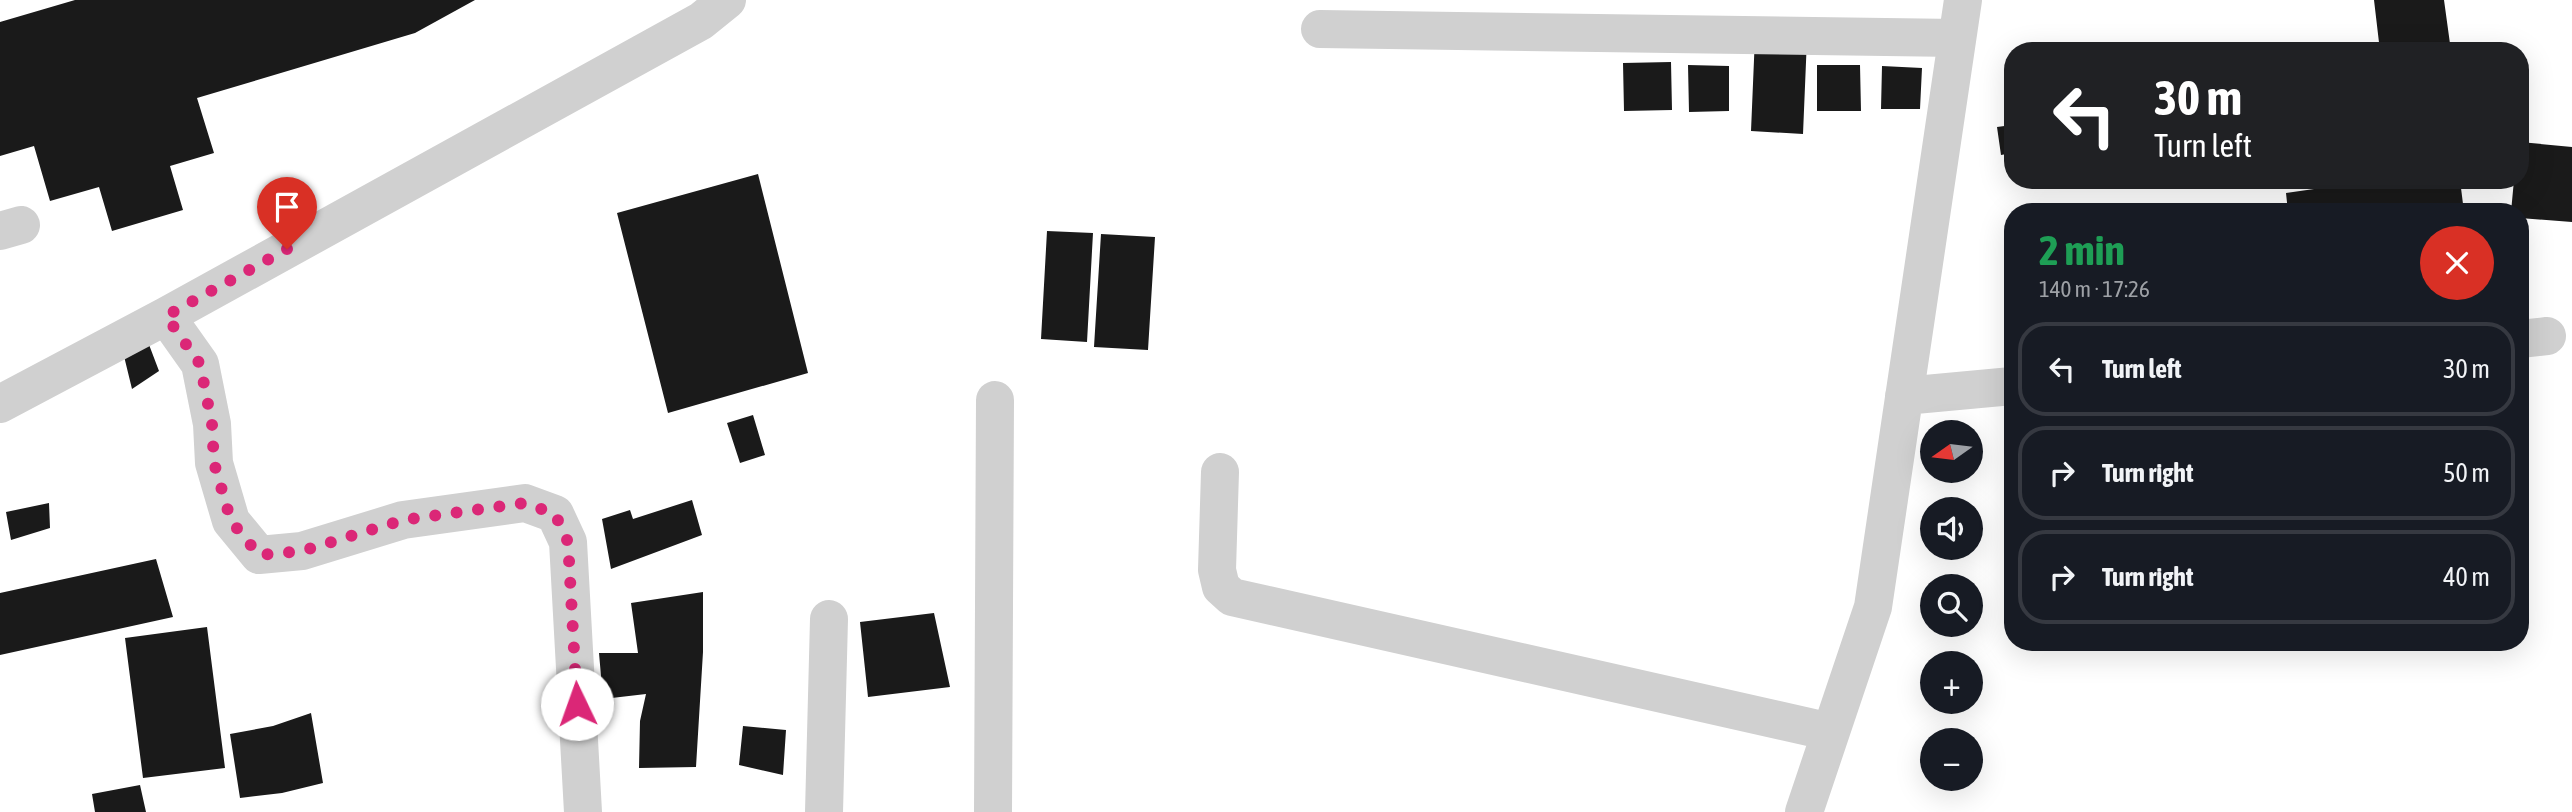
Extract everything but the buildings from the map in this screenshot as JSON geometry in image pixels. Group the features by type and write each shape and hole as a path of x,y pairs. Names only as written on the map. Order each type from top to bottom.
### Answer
{"street":[{"path":"0,404 166,316 701,21 727,0"},
{"path":"1804,812 1873,607 1963,0"},
{"path":"1320,29 1958,37"},
{"path":"166,316 200,364 212,424 214,463 231,521 259,555 302,551 403,520 525,503 555,514 568,542 583,812"},
{"path":"1904,396 2004,387"},
{"path":"993,812 995,400"},
{"path":"1220,472 1217,570 1221,587 1232,597 1831,732"},
{"path":"824,812 829,619"}],"route":[{"path":"287,249 166,316 200,364 212,424 214,463 231,521 259,555 302,551 403,520 525,503 555,514 568,542 577,704"}]}
